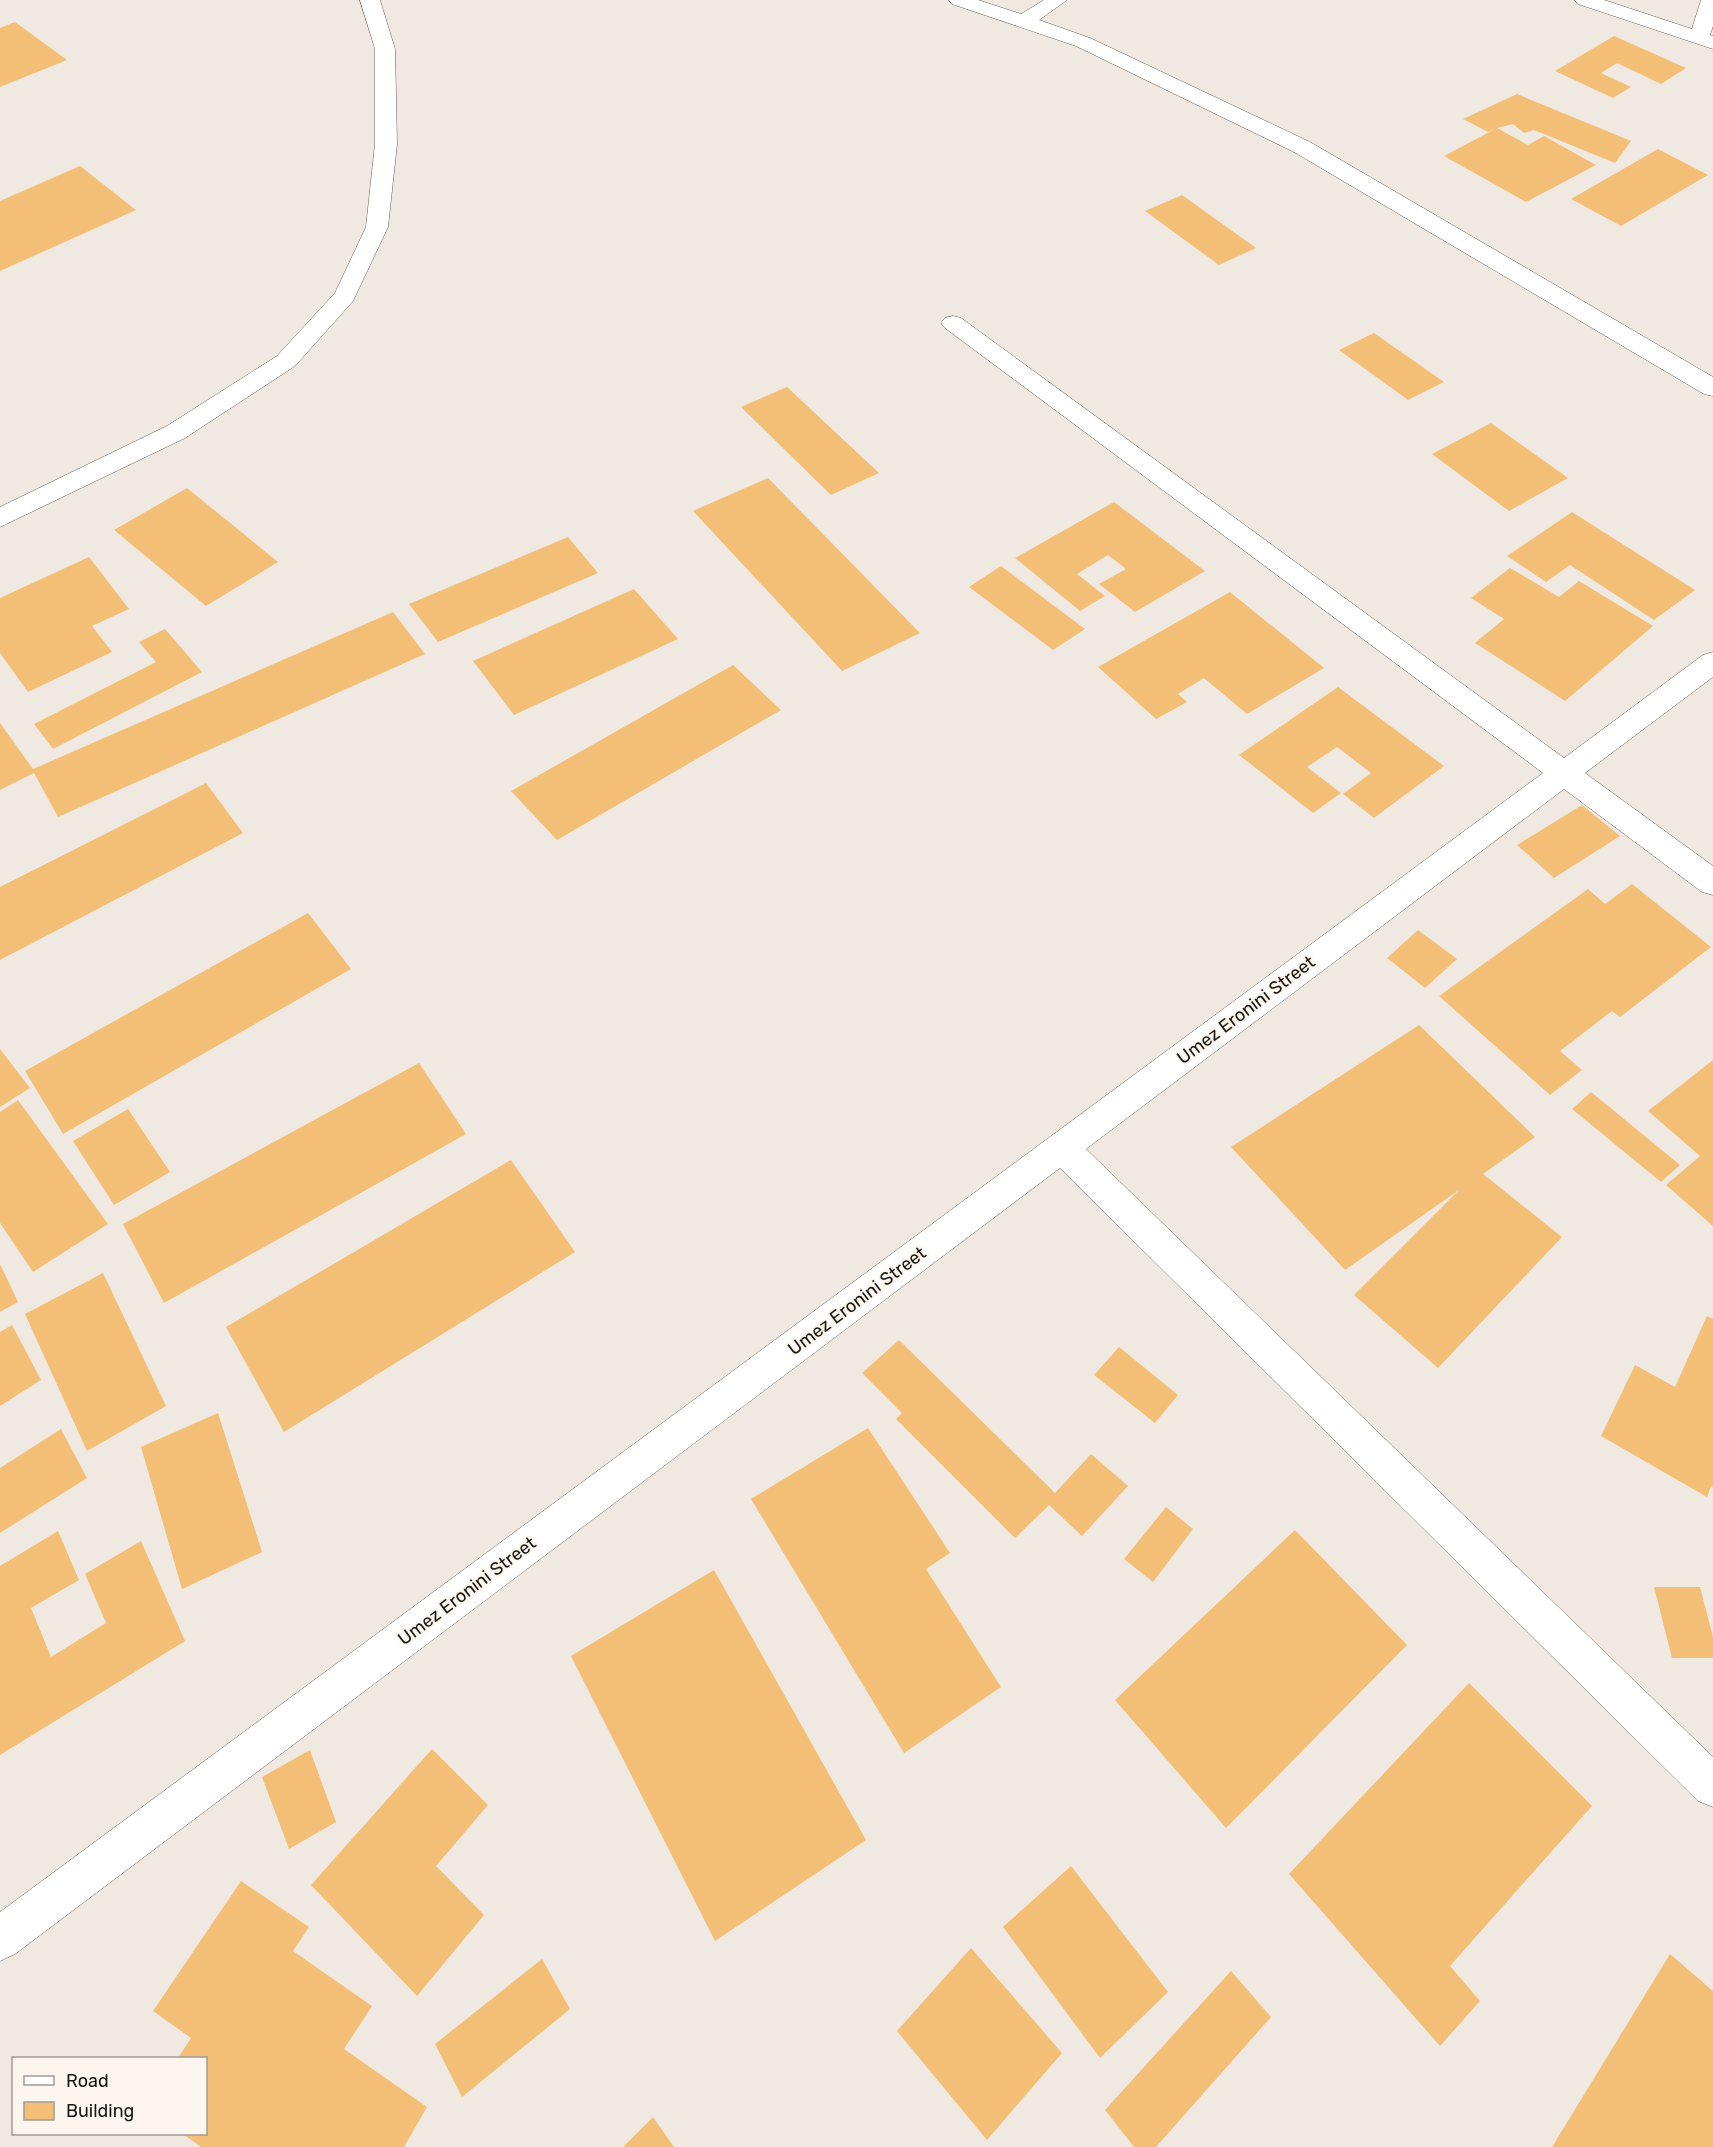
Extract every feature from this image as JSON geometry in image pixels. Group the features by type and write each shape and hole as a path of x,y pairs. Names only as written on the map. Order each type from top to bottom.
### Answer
{"street":[{"path":"0,518 176,432 286,361 345,296 377,227 386,144 384,50 370,0"},
{"path":"959,0 1083,42 1302,147 1713,388"},
{"path":"1023,22 1057,0"},
{"path":"1585,0 1706,41 1711,0"},
{"path":"953,323 1713,883"},
{"name":"Umez Eronini Street","path":"0,1939 1713,662"},
{"path":"1062,1148 1713,1786"}],"building":[{"path":"15,22 67,60 0,87 0,28"},
{"path":"1614,36 1686,68 1661,84 1617,63 1601,73 1631,87 1613,98 1555,71"},
{"path":"1517,94 1631,141 1615,163 1534,130 1524,133 1513,124 1497,128 1528,145 1544,136 1596,165 1526,202 1444,156 1495,129 1488,132 1463,119"},
{"path":"1658,149 1708,175 1621,226 1571,199"},
{"path":"80,166 136,210 0,271 0,201"},
{"path":"1182,195 1256,248 1219,265 1145,211"},
{"path":"1374,333 1444,382 1408,400 1339,350"},
{"path":"787,387 879,473 831,495 741,407"},
{"path":"1491,423 1568,478 1509,511 1432,454"},
{"path":"768,478 920,633 842,671 693,511"},
{"path":"187,488 278,562 206,606 114,530"},
{"path":"1114,502 1205,571 1135,612 1099,584 1126,569 1108,555 1077,574 1105,596 1080,611 1015,558"},
{"path":"1572,512 1695,590 1654,620 1570,565 1546,582 1507,556"},
{"path":"568,537 598,573 438,642 409,604"},
{"path":"89,557 129,609 92,626 112,652 28,692 0,653 0,598"},
{"path":"1001,566 1085,629 1053,650 969,587"},
{"path":"1510,568 1559,597 1579,581 1653,626 1565,701 1475,643 1504,619 1471,598"},
{"path":"634,589 678,639 514,715 473,661"},
{"path":"1230,592 1324,668 1247,714 1204,678 1178,694 1187,702 1156,719 1098,667"},
{"path":"393,612 425,654 58,817 34,773 0,790 0,723 33,769"},
{"path":"165,629 202,672 53,749 34,724 156,662 139,642"},
{"path":"733,665 781,710 557,840 511,791"},
{"path":"1338,687 1444,766 1374,818 1343,794 1371,773 1337,747 1307,767 1341,793 1313,813 1239,755"},
{"path":"206,783 243,833 0,960 0,887"},
{"path":"1582,805 1620,836 1554,878 1517,845"},
{"path":"1632,884 1711,947 1620,1017 1612,1011 1560,1051 1582,1070 1550,1095 1439,996 1588,889 1605,904"},
{"path":"308,913 351,969 63,1134 25,1071"},
{"path":"1418,930 1457,959 1425,988 1387,958"},
{"path":"1419,1025 1535,1137 1483,1174 1562,1237 1438,1368 1354,1295 1459,1190 1345,1270 1231,1147"},
{"path":"0,1049 30,1088 0,1107"},
{"path":"1713,1060 1713,1226 1666,1185 1700,1156 1648,1111"},
{"path":"419,1063 466,1134 164,1303 123,1224"},
{"path":"1591,1092 1680,1165 1661,1182 1572,1109"},
{"path":"18,1100 108,1224 33,1272 0,1223 0,1112"},
{"path":"128,1109 170,1172 114,1205 73,1141"},
{"path":"511,1160 575,1252 284,1432 226,1327"},
{"path":"0,1264 18,1302 0,1312"},
{"path":"103,1273 166,1406 87,1451 25,1314"},
{"path":"1707,1316 1713,1319 1713,1487 1711,1486 1707,1497 1601,1436 1635,1365 1675,1387"},
{"path":"12,1325 41,1380 0,1406 0,1332"},
{"path":"899,1340 1055,1493 1091,1454 1128,1486 1082,1536 1049,1505 1015,1538 896,1419 902,1413 862,1373"},
{"path":"1119,1347 1178,1395 1155,1423 1094,1375"},
{"path":"218,1413 262,1552 182,1589 141,1447"},
{"path":"868,1428 950,1553 926,1569 1001,1687 904,1753 751,1499"},
{"path":"61,1429 87,1478 0,1533 0,1468"},
{"path":"1166,1507 1193,1529 1153,1582 1124,1559"},
{"path":"1295,1530 1407,1645 1226,1828 1115,1700"},
{"path":"58,1531 79,1580 31,1608 51,1657 106,1623 85,1574 141,1541 185,1641 0,1755 0,1566"},
{"path":"714,1570 866,1840 715,1941 571,1656"},
{"path":"1654,1587 1700,1587 1713,1637 1713,1658 1672,1658"},
{"path":"1469,1683 1592,1806 1450,1966 1480,2001 1440,2046 1289,1874"},
{"path":"432,1749 488,1805 436,1866 484,1915 417,1996 311,1885"},
{"path":"310,1750 336,1822 289,1849 262,1777"},
{"path":"1071,1866 1168,1992 1100,2058 1003,1927"},
{"path":"241,1881 309,1927 293,1951 372,2006 344,2049 427,2107 404,2147 201,2147 184,2135 207,2135 207,2057 179,2057 191,2038 153,2011"},
{"path":"971,1948 1062,2053 987,2140 897,2031"},
{"path":"1670,1954 1713,1991 1713,2147 1552,2147"},
{"path":"542,1959 570,2009 462,2097 435,2044"},
{"path":"1231,1971 1271,2017 1156,2147 1134,2147 1105,2110"},
{"path":"653,2117 674,2147 623,2147"}]}
